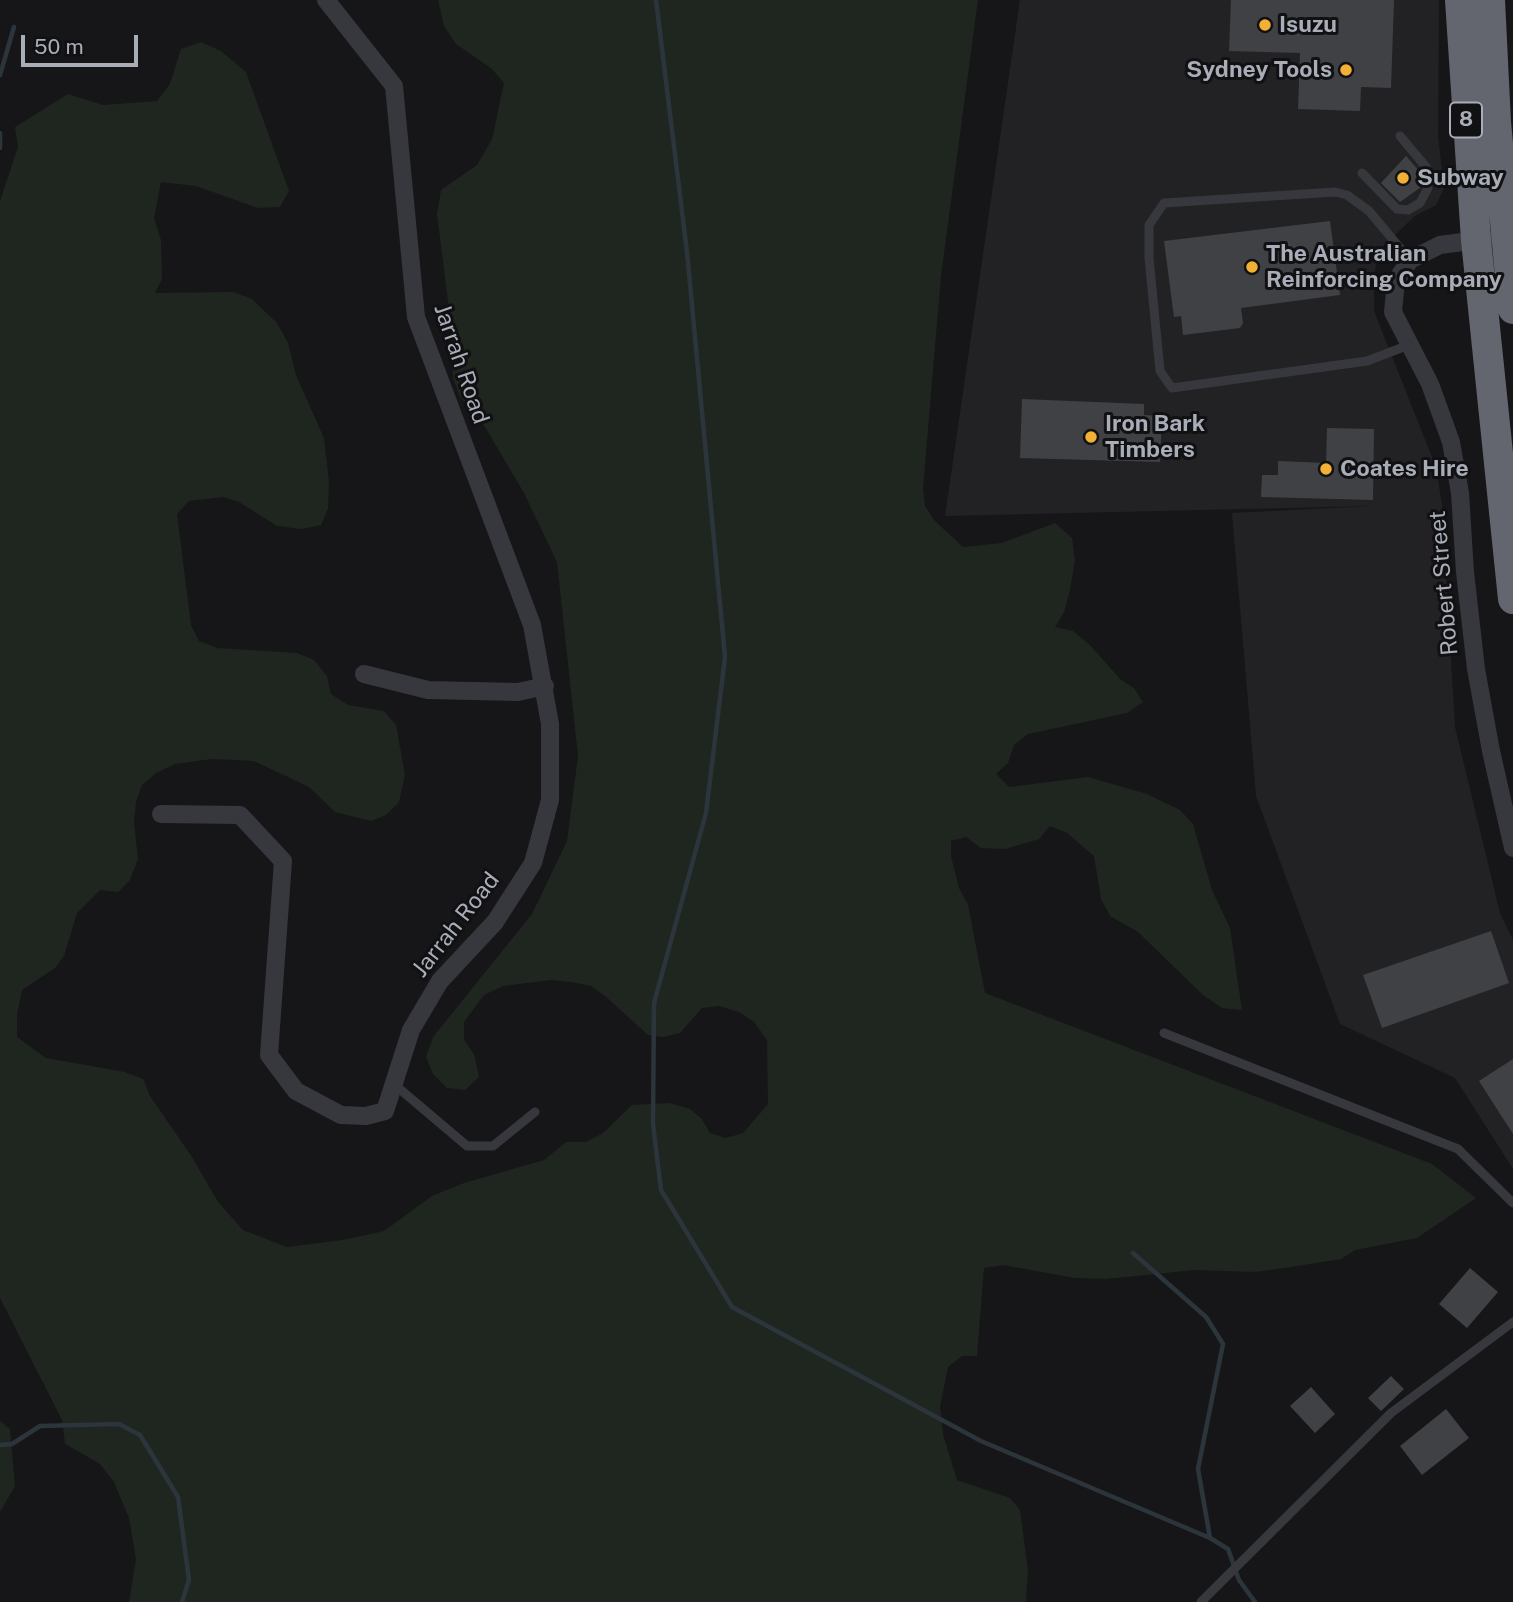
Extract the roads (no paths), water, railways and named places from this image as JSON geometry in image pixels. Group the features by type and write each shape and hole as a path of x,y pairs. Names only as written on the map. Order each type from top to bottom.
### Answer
{"highway":[{"name":"8","path":"1460,0 1476,240 1513,599"},
{"name":"8","path":"1490,0 1513,309"}],"street":[{"name":"Jarrah Road","path":"161,814 240,814 283,861 269,1055 296,1091 341,1115 366,1116 385,1111 411,1030 440,981 495,922 533,863 550,800 550,724 532,625 416,317 394,86 326,0"},
{"path":"1410,261 1440,245 1506,238"},
{"name":"Robert Street","path":"1410,261 1396,281 1393,300 1396,321 1430,384 1451,442 1460,494 1465,572 1478,679 1513,848"},
{"path":"364,674 428,690 518,692 545,687"}],"lane":[{"path":"1362,173 1397,209 1408,210 1420,203 1428,188 1426,167 1400,136"},
{"path":"1409,345 1367,361 1172,388 1160,371 1149,258 1149,225 1164,203 1335,192 1347,195 1369,211 1410,261"},
{"path":"1164,1033 1458,1149 1513,1203"},
{"path":"395,1085 467,1146 493,1146 535,1112"},
{"path":"1201,1602 1391,1413 1513,1322"}],"waterway":[{"path":"656,0 687,252 725,657 706,813 654,1003 653,1124 661,1190 732,1307 981,1441 1210,1538 1228,1549 1239,1580 1255,1602"},
{"path":"0,75 14,27"},
{"path":"0,133 0,148"},
{"path":"1133,1253 1206,1317 1223,1344 1198,1469 1210,1538"},
{"path":"0,1445 12,1444 40,1426 119,1424 140,1435 178,1497 189,1580 182,1602"}],"place":[{"name":"Isuzu","path":"1265,25"},
{"name":"Sydney Tools","path":"1346,70"},
{"name":"Subway","path":"1403,178"},
{"name":"The Australian Reinforcing Company","path":"1252,267"},
{"name":"Iron Bark Timbers","path":"1091,437"},
{"name":"Coates Hire","path":"1326,469"}]}
